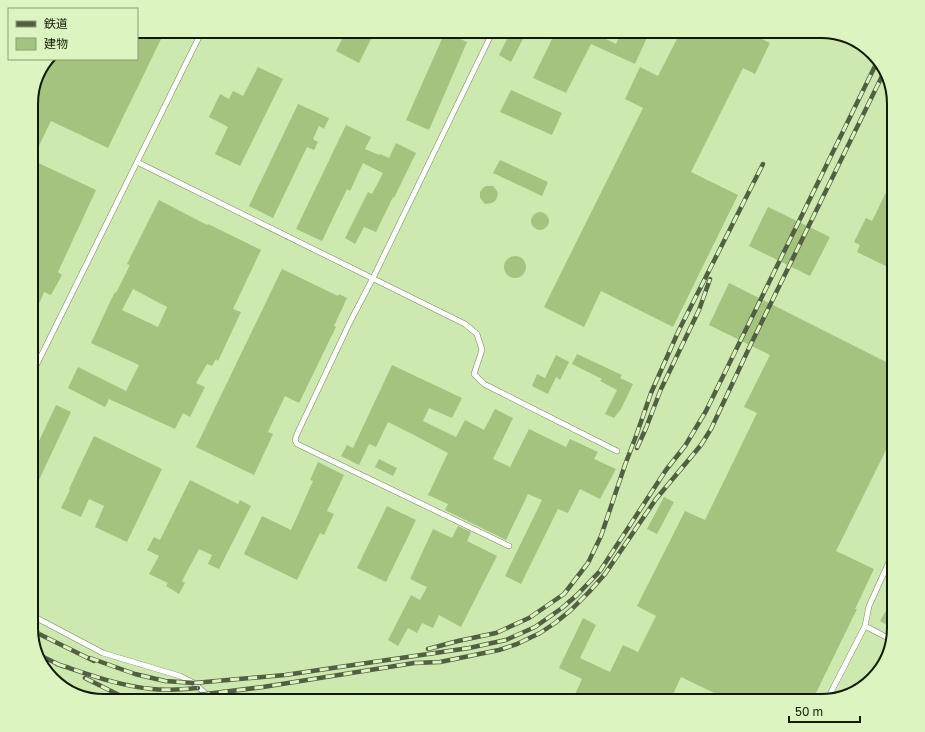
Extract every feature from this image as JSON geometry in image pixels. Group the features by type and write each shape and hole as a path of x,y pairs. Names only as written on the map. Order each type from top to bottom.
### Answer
{"lane":[{"path":"38,362 199,38"},
{"path":"489,38 296,434 295,440 297,444 509,546"},
{"path":"137,162 466,324 477,334 482,350 474,374 484,384 617,451"},
{"path":"830,693 865,626 869,606 887,566"},
{"path":"38,619 103,653 180,676 194,683 206,694"},
{"path":"865,626 886,636"}],"shaded area":[{"path":"138,38 821,38 834,39 847,43 865,54 882,78 886,91 887,104 887,628 886,641 882,654 876,665 865,678 847,689 834,693 821,694 104,694 91,693 78,689 60,678 45,657 40,645 38,633 38,96 134,60 138,60"}],"building":[{"path":"138,38 162,38 108,148 51,121 38,148 38,99 40,87 45,75 55,60 138,60"},
{"path":"342,38 371,39 359,63 336,51"},
{"path":"442,38 458,38 467,42 429,130 406,120"},
{"path":"508,38 523,38 511,62 499,55"},
{"path":"553,38 604,38 616,44 619,38 647,38 635,64 591,44 566,93 533,78"},
{"path":"677,38 760,38 770,43 755,74 743,68 691,172 738,195 673,327 601,291 584,327 544,307 643,108 625,99 640,67 658,76"},
{"path":"258,67 283,79 240,166 215,154 228,127 209,117 220,94 229,99 233,91 243,96"},
{"path":"511,90 562,113 552,135 500,112"},
{"path":"298,104 329,118 324,129 319,126 313,139 318,142 314,150 307,147 273,218 249,206"},
{"path":"346,125 371,137 365,149 379,155 380,154 389,158 396,143 416,153 376,232 364,227 355,244 345,238 368,192 372,194 383,173 363,163 350,191 347,189 322,241 296,229"},
{"path":"500,160 548,182 542,196 493,173"},
{"path":"38,163 96,190 58,272 62,275 51,295 44,292 38,306"},
{"path":"486,186 493,186 497,191 498,194 496,200 492,203 486,204 480,198 480,192"},
{"path":"887,190 887,267 857,252 860,245 854,242 866,218 872,221"},
{"path":"159,200 207,225 208,224 261,250 233,309 241,312 218,361 216,359 212,366 207,364 196,383 205,387 190,417 183,413 175,429 109,399 105,407 68,388 78,367 126,391 139,365 91,343 115,292 116,293 130,265 127,264","holes":["133,289 167,307 158,327 122,310"]},
{"path":"768,207 830,237 810,276 749,246"},
{"path":"540,212 546,215 549,221 546,227 540,230 534,227 531,221 534,215"},
{"path":"515,256 523,259 526,267 523,275 515,278 507,275 504,267 507,259"},
{"path":"282,269 338,296 339,294 347,298 334,326 336,327 299,403 285,396 268,432 273,434 254,475 196,447"},
{"path":"729,283 887,362 887,450 836,551 874,569 855,609 857,609 815,694 716,694 681,677 673,694 575,694 582,679 559,668 583,618 596,625 580,658 610,672 623,645 638,652 656,616 637,606 685,511 705,520 757,413 744,407 770,355 709,325"},
{"path":"577,354 622,375 620,378 633,384 621,409 614,418 605,414 617,390 600,381 602,379 572,364"},
{"path":"556,355 569,362 560,380 556,377 548,394 532,386 537,374 545,378"},
{"path":"392,365 462,398 452,418 429,408 423,421 456,437 465,420 484,430 495,409 513,418 493,459 510,467 529,429 566,447 570,439 598,452 594,459 616,469 600,499 580,489 568,513 558,509 521,584 505,576 542,500 528,494 506,540 445,510 448,504 428,495 448,453 416,436 388,422 376,447 369,444 359,465 341,456 347,445 353,448"},
{"path":"56,405 71,412 39,480 38,443"},
{"path":"94,436 162,469 127,542 95,527 104,506 89,499 81,517 61,508"},
{"path":"379,459 397,468 393,476 375,467"},
{"path":"318,462 344,475 327,511 334,514 324,535 320,533 297,580 244,554 262,516 291,530 313,481 310,480"},
{"path":"190,480 238,504 240,500 251,506 219,569 208,564 212,555 199,549 182,581 185,583 179,594 166,586 168,583 149,574 159,556 147,550 154,537 160,540"},
{"path":"664,497 674,502 657,534 647,529"},
{"path":"387,506 416,520 386,582 357,568"},
{"path":"458,526 471,532 467,541 497,556 461,627 439,615 433,628 422,623 417,633 408,628 398,646 388,640 411,595 420,600 427,587 410,579 433,529 452,538"},
{"path":"887,609 887,625 880,621"}],"railway":[{"path":"90,658 135,674 165,681 194,683 285,675 469,648 506,640 535,627 562,608 600,571 666,470 685,446 706,411 875,67"},
{"path":"206,694 263,687 414,663 440,662 499,650 517,644 540,633 571,610 605,574 656,499 701,445 711,429 882,77"},
{"path":"428,649 496,633 529,618 564,594 588,563 601,536 651,393 679,330 763,164"},
{"path":"637,448 661,389 699,310 710,279"},
{"path":"38,633 94,661"},
{"path":"46,658 62,666"},
{"path":"57,664 128,685 158,690 198,688"},
{"path":"85,678 117,694"}]}
